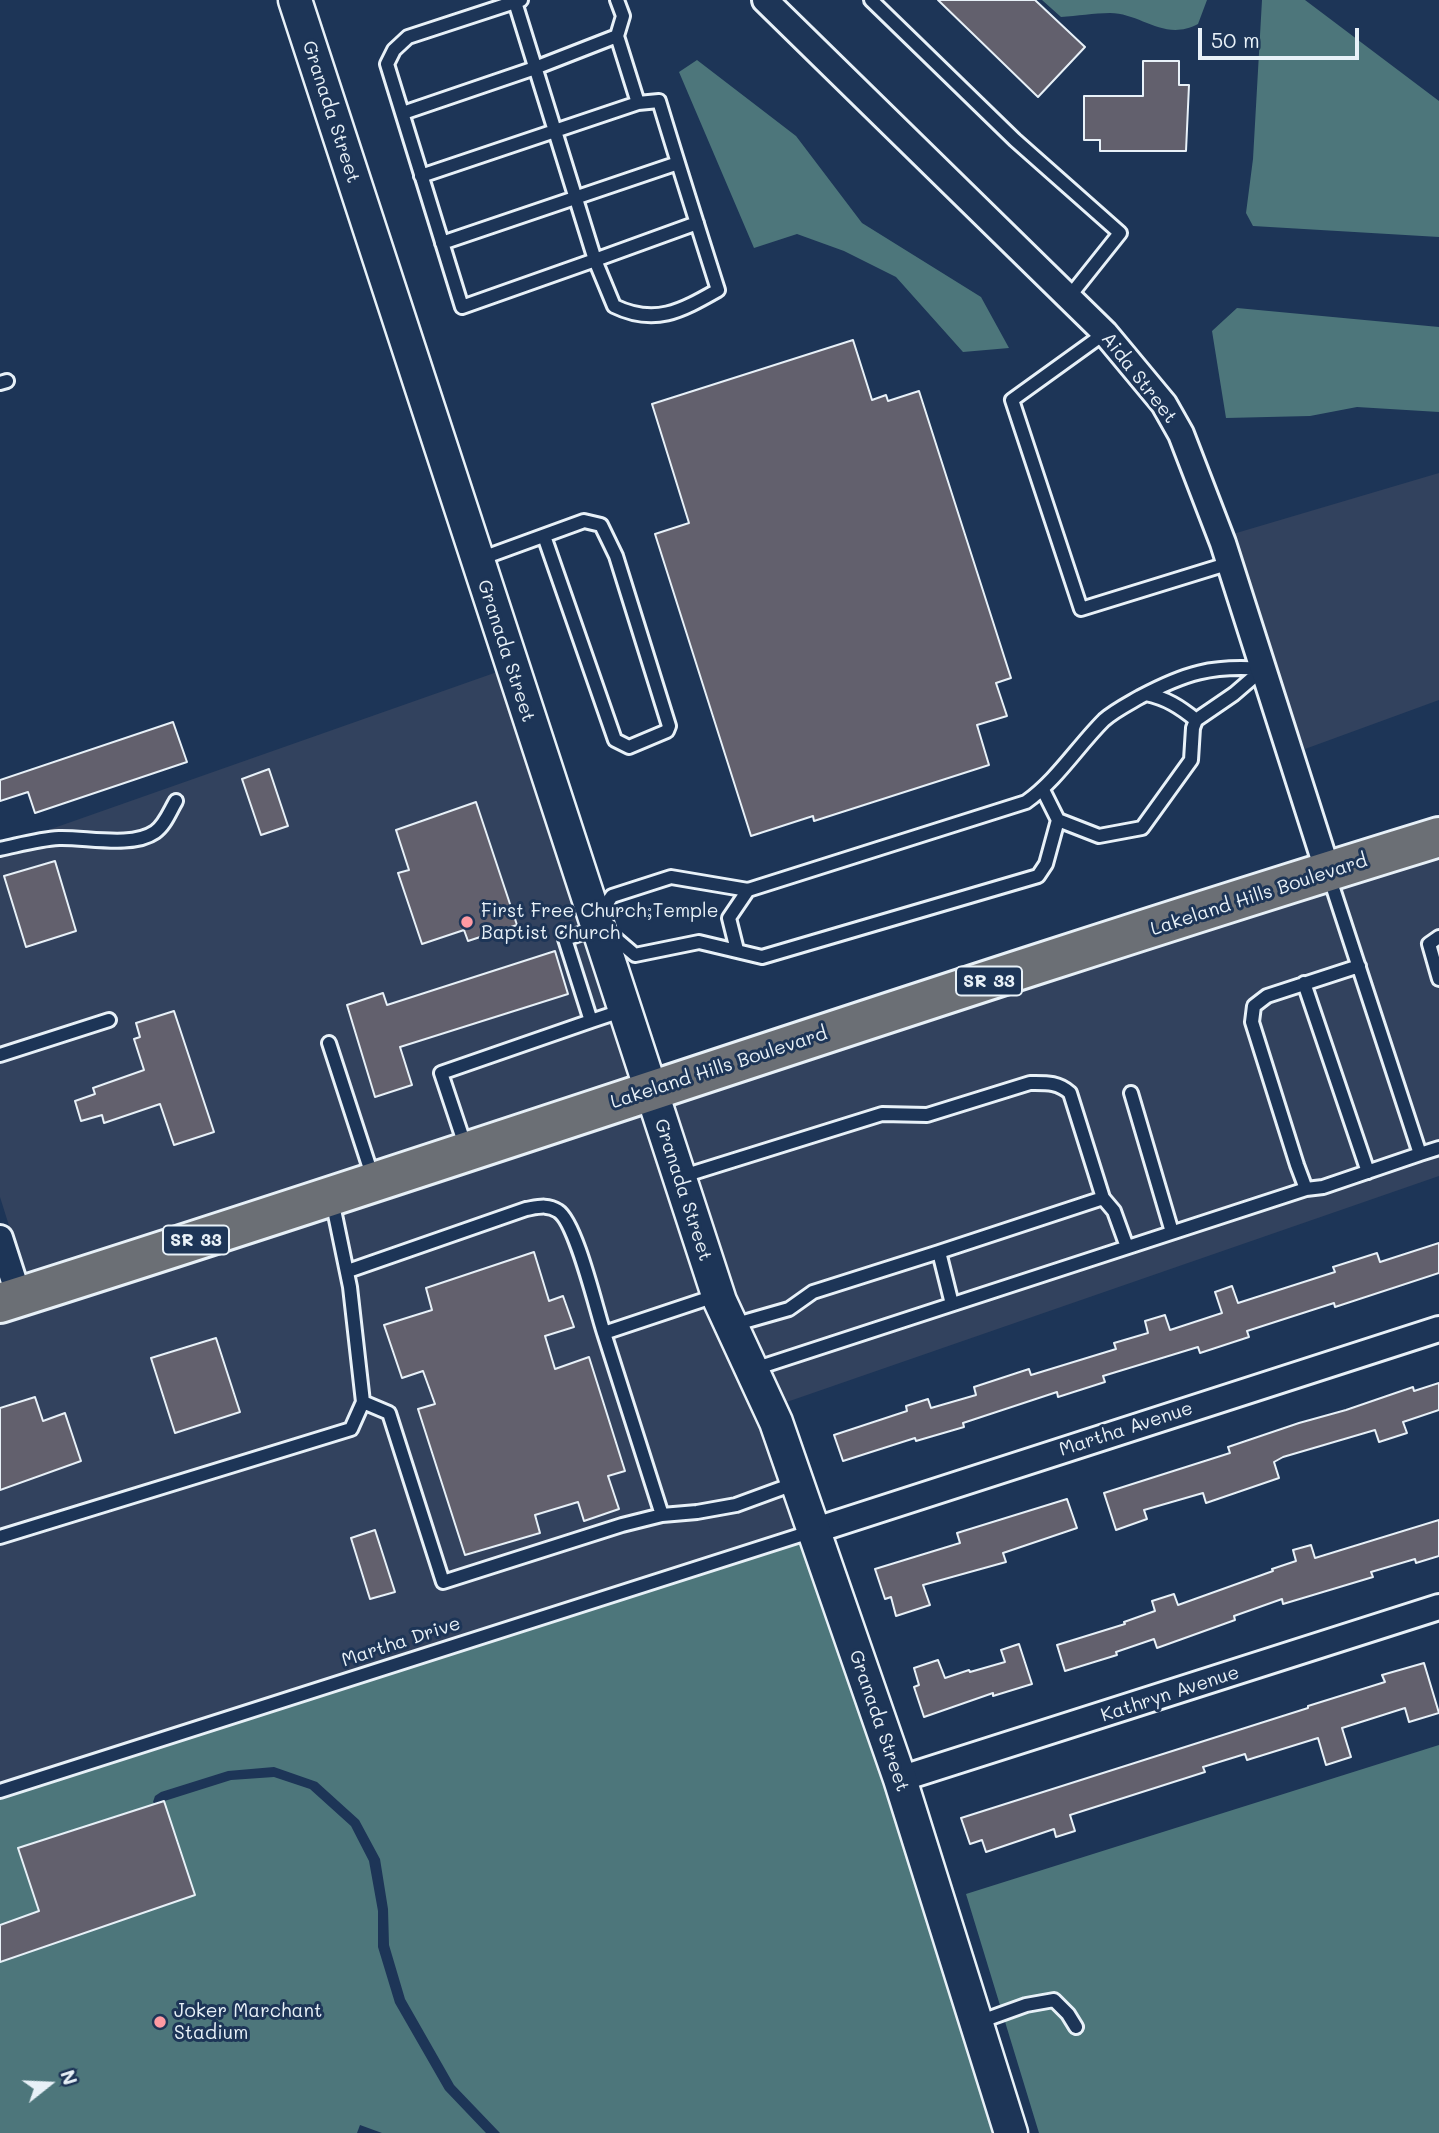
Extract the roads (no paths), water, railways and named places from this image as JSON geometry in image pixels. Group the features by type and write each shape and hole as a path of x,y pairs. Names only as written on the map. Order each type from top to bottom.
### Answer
{"main road":[{"name":"Lakeland Hills Boulevard","path":"9,1300 1328,872 1437,843"}],"street":[{"name":"Granada Street","path":"295,0 718,1295 776,1422 797,1482 900,1779 1011,2133"},
{"name":"Aida Street","path":"765,0 1105,333 1164,404 1181,434 1230,563 1328,872"},
{"path":"0,1238 9,1300"},
{"name":"Martha Avenue","path":"813,1531 1439,1329"},
{"name":"Kathryn Avenue","path":"900,1779 1439,1606"}],"lane":[{"path":"617,0 623,16 617,37 638,103"},
{"path":"871,0 1015,140 1120,233 1069,297"},
{"path":"421,176 554,129 638,103 659,102 678,163 697,223 718,290 693,304 656,317 630,314 614,306 595,260 576,199 554,129 535,68 518,1 408,37 394,50 387,64 403,113 421,176 462,307 595,260 697,223"},
{"path":"403,113 617,37"},
{"path":"442,243 678,163"},
{"path":"1105,333 1012,400 1081,609 1230,563"},
{"path":"477,561 584,520 601,526 616,556 669,726 667,731 629,747 615,740 544,536"},
{"path":"591,1021 565,939 596,924 612,896 671,877 748,890 1026,803 1043,790 1105,719 1146,694 1182,677 1211,669 1263,669"},
{"path":"1058,820 1099,836 1142,828 1191,760 1196,720 1234,694 1263,669"},
{"path":"1146,694 1160,696 1196,720"},
{"path":"596,924 635,955 699,942 762,957 1038,876 1046,864 1058,820 1043,790"},
{"path":"0,849 56,838 139,838 154,833 163,824 176,801"},
{"path":"1328,872 1420,1154"},
{"path":"737,950 729,918 748,890"},
{"path":"1439,937 1429,944 1439,979"},
{"path":"1306,1189 1252,1022 1254,1006 1266,996 1359,965"},
{"path":"1304,983 1368,1171"},
{"path":"467,1152 441,1073 624,1010"},
{"path":"0,1055 109,1020"},
{"path":"329,1043 374,1182"},
{"path":"679,1177 882,1114 927,1115 1030,1083 1055,1084 1070,1093 1103,1198 1114,1212 1127,1247"},
{"path":"1131,1093 1172,1232"},
{"path":"751,1370 1439,1148"},
{"path":"0,1537 351,1429 363,1402 348,1271 331,1196"},
{"path":"731,1326 789,1309 813,1292 1103,1198"},
{"path":"348,1271 527,1209 548,1206 561,1212 572,1229 662,1515"},
{"path":"939,1252 952,1304"},
{"path":"604,1333 718,1295"},
{"path":"363,1402 389,1413 443,1581 622,1525 662,1515 736,1505 797,1482"},
{"name":"Martha Drive","path":"0,1791 813,1531"},
{"path":"976,2023 1026,2005 1054,2000 1076,2027"}],"place":[{"name":"First Free Church;Temple Baptist Church","path":"467,922"},
{"name":"Joker Marchant Stadium","path":"160,2022"}]}
